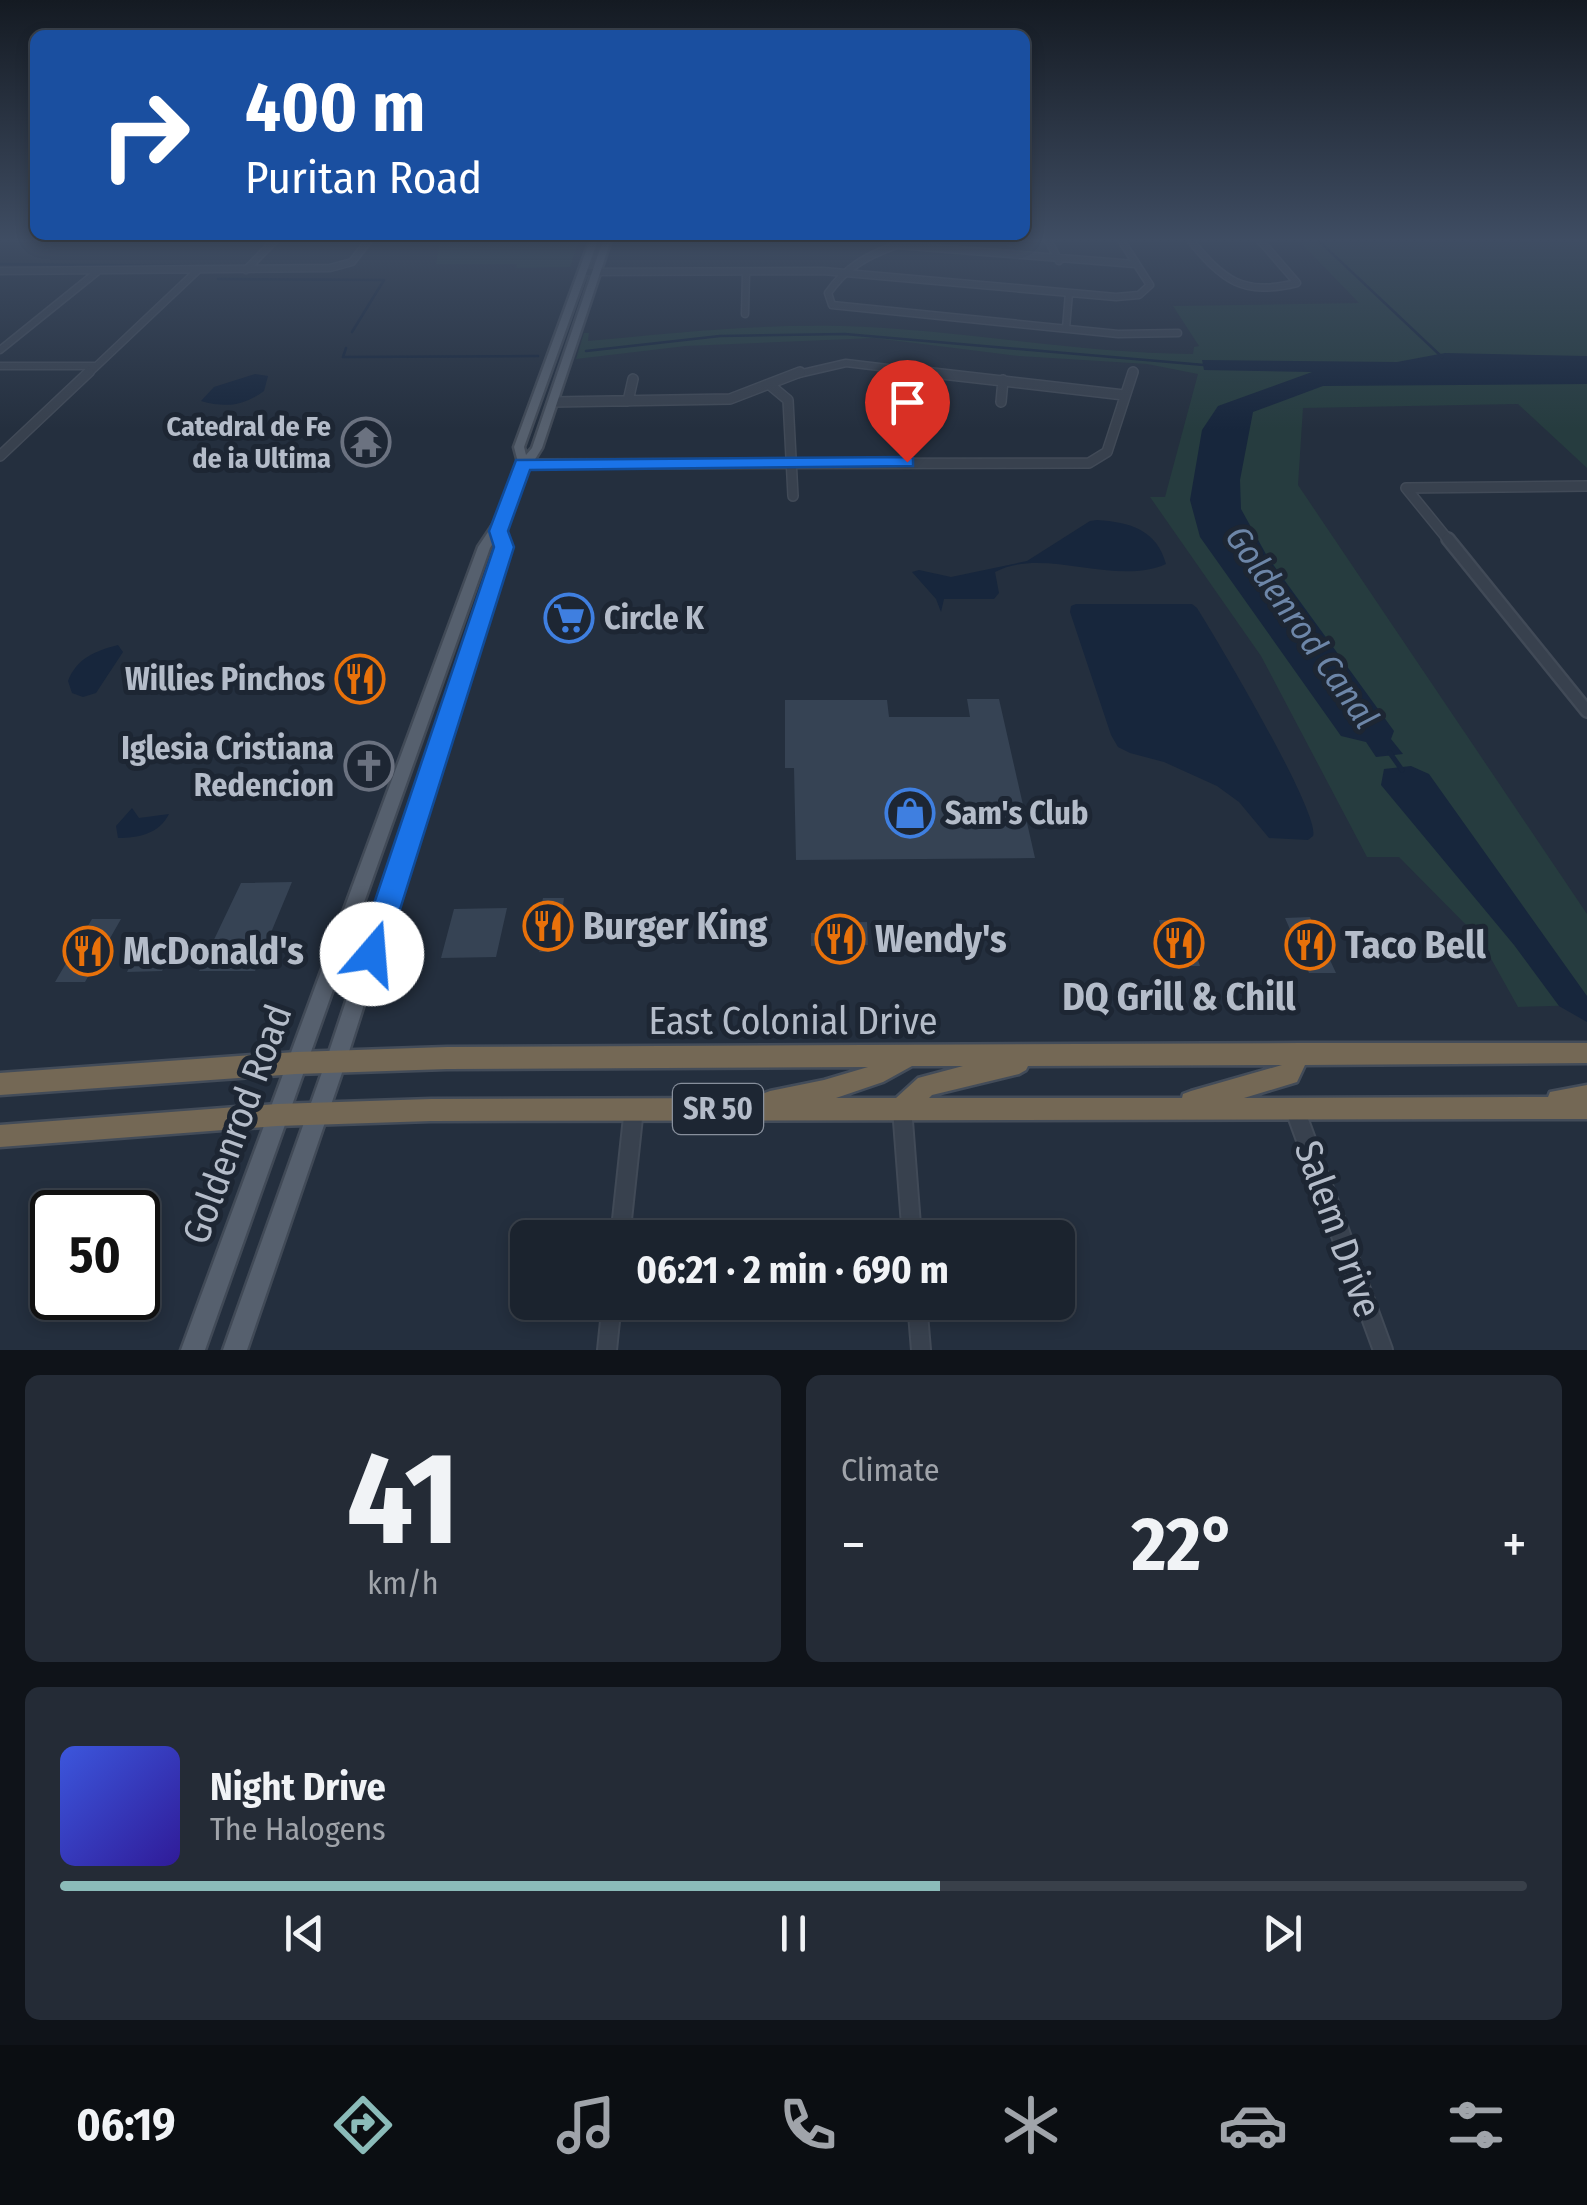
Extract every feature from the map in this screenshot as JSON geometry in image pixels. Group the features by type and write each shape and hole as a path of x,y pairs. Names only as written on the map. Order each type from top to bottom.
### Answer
{"highway":[{"name":"East Colonial Drive","path":"0,1084 336,1061 653,1055 1587,1053"},
{"path":"1168,1108 1270,1082 1289,1074 1300,1054"},
{"path":"736,1109 856,1084 880,1075 910,1056"},
{"path":"902,1108 926,1086 948,1078 1052,1056"},
{"path":"1500,1108 1587,1096"},
{"name":"SR 50","path":"0,1136 318,1113 634,1108 1587,1108"}],"main road":[{"name":"Goldenrod Road","path":"522,464 520,448 571,303"},
{"name":"Goldenrod Road","path":"193,1350 484,548 498,531 522,464 537,448 586,303"},
{"path":"562,329 568,333 571,346"},
{"name":"Goldenrod Road","path":"235,1350 336,1061 504,547 498,531"}],"street":[{"path":"0,350 58,303"},
{"path":"0,456 163,303"},
{"path":"744,314 745,303"},
{"path":"833,303 843,309 1118,334 1178,333"},
{"path":"1066,328 1068,303"},
{"path":"553,402 730,399 824,365 899,368 1124,395"},
{"path":"0,366 96,366"},
{"path":"899,368 894,386 907,462"},
{"path":"522,464 1089,462 1107,452 1133,372"},
{"path":"628,401 633,379"},
{"path":"1000,402 1003,380"},
{"path":"770,385 788,400 793,496"},
{"path":"1587,486 1406,488 1587,711"},
{"path":"437,676 462,676"},
{"name":"Salem Drive","path":"1294,1107 1383,1350"},
{"path":"622,1220 634,1108"},
{"path":"902,1108 911,1220"},
{"path":"607,1350 610,1320"},
{"path":"918,1320 921,1350"}],"green space":[{"path":"1587,303 1587,468 1518,404 1303,408 1298,485 1587,914 1587,1005 1518,1007 1480,939 1399,857 1367,857 1261,656 1150,497 1165,497 1198,374 1147,364 1019,356 874,338 686,346 576,359 584,333 589,333 588,341 809,326 885,328 1105,350 1193,354 1194,347 1199,346 1173,306"}],"water":[{"path":"1445,353 1587,356 1587,384 1323,386 1253,412 1240,480 1241,509 1267,556 1394,731 1391,739 1403,754 1376,757 1366,742 1341,736 1200,537 1190,500 1202,430 1218,406 1312,372 1204,370 1202,360 1397,362"},
{"path":"255,374 268,376 264,391 249,400 226,405 201,401 214,387"},
{"path":"1097,520 1140,530 1156,543 1166,564 1124,571 1057,564 1015,565 995,572 999,593 994,599 944,599 941,612 936,599 912,572 951,577 1027,561"},
{"path":"1076,604 1192,604 1197,608 1285,762 1311,821 1313,836 1308,840 1269,838 1239,802 1217,786 1118,747 1070,612"},
{"path":"118,645 123,652 96,693 83,697 72,693 68,681 76,667 94,653"},
{"path":"1411,766 1429,774 1587,996 1587,1022 1559,1006 1514,945 1381,785 1384,769"},
{"path":"132,808 139,818 169,814 147,834 118,838 116,826"}],"building":[{"name":"Circle K","path":"563,603 583,603 576,633 556,633"},
{"name":"Sam's Club","path":"967,699 999,699 1035,858 796,860 794,768 785,768 785,700 887,700 889,717 970,717"},
{"path":"292,882 255,971 199,971 241,883"},
{"name":"Burger King","path":"543,898 564,898 562,913 569,913 566,930 554,930 550,952 539,952 543,930 536,930"},
{"path":"507,908 496,957 441,958 454,909"},
{"name":"Taco Bell","path":"1310,917 1336,973 1309,973 1285,918"},
{"name":"McDonald's","path":"92,919 121,919 85,982 55,982"},
{"name":"DQ Grill & Chill","path":"1159,920 1185,920 1200,966 1172,966"},
{"name":"Wendy's","path":"867,922 868,945 811,946 811,933 818,933 818,923"},
{"path":"176,943 162,971 127,972 141,944"}],"waterway":[{"path":"352,332 370,303"},
{"path":"1385,303 1442,357"},
{"path":"586,351 720,336 845,334 1204,365"},
{"path":"346,348 343,357 538,356"},
{"name":"Goldenrod Canal","path":"1390,753 1402,770"}],"place":[{"name":"Catedral de Fe de ia Ultima","path":"366,442"},
{"name":"Circle K","path":"569,618"},
{"name":"Willies Pinchos","path":"360,679"},
{"name":"Iglesia Cristiana Redencion","path":"369,766"},
{"name":"Sam's Club","path":"910,813"},
{"name":"Burger King","path":"548,926"},
{"name":"Wendy's","path":"840,939"},
{"name":"DQ Grill & Chill","path":"1179,943"},
{"name":"Taco Bell","path":"1310,945"},
{"name":"McDonald's","path":"88,951"}],"route":[{"path":"372,954 504,547 498,531 522,464 907,462"}]}
